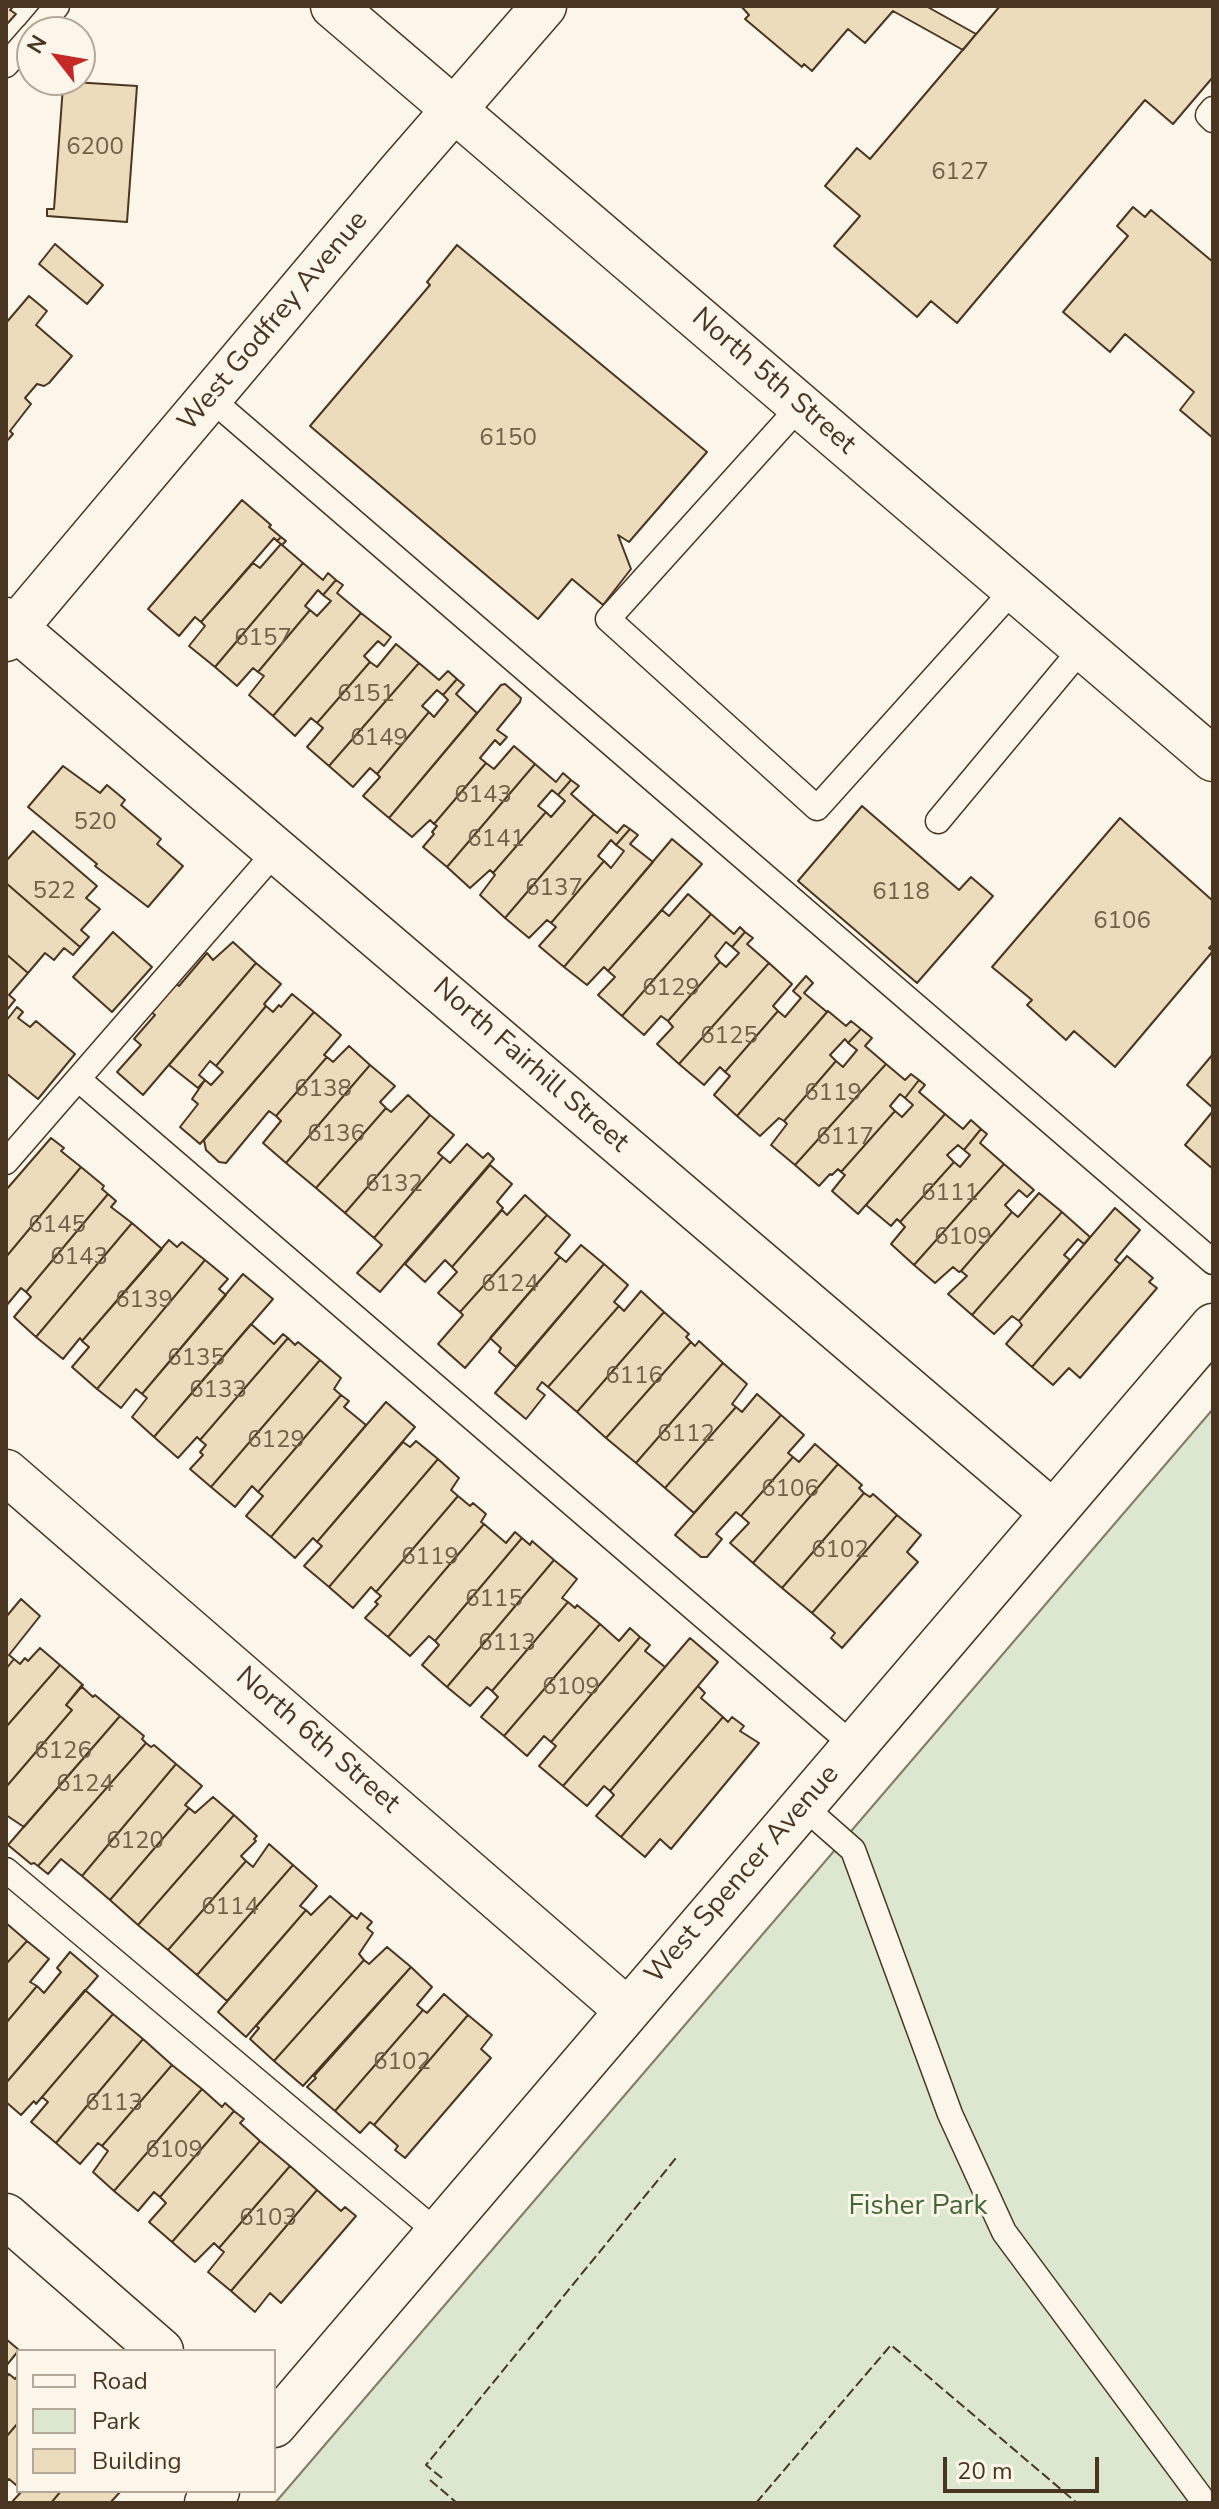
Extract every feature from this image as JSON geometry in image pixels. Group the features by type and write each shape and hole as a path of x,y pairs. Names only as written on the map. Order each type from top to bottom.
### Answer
{"street":[{"name":"North 5th Street","path":"333,6 1213,759"},
{"name":"West Godfrey Avenue","path":"9,629 544,6"},
{"name":"North Fairhill Street","path":"9,629 277,850 1053,1513"},
{"name":"West Spencer Avenue","path":"276,2423 1213,1326"},
{"name":"North 6th Street","path":"6,1472 627,2010"},
{"path":"6,2216 159,2349"}],"lane":[{"path":"1213,109 1208,115 1213,120"},
{"path":"210,398 1213,1262"},
{"path":"801,405 608,619 817,808 1015,588"},
{"path":"938,821 1083,647"},
{"path":"6,1162 277,850"},
{"path":"78,1079 854,1746"},
{"path":"803,1806 853,1850 950,2114 1004,2232 1205,2503"},
{"path":"6,1870 438,2233"}],"green space":[{"name":"Fisher Park","path":"1213,1409 1213,2503 275,2503"}],"building":[{"path":"6,6 14,6 10,10 16,14 6,25"},
{"path":"741,6 926,6 976,34 963,50 893,11 865,43 848,29 812,71 804,64 802,67 745,19 749,15"},
{"path":"1000,6 1213,6 1213,77 1173,124 1145,100 957,323 931,301 917,317 834,246 860,216 825,186 857,148 870,159"},
{"path":"96,83 137,86 127,222 47,216 47,209 54,209 62,96 96,96"},
{"path":"1133,207 1145,217 1151,210 1213,262 1213,438 1180,410 1194,392 1125,334 1110,352 1063,312 1128,236 1117,226"},
{"path":"55,244 103,285 87,304 39,264"},
{"path":"457,245 707,452 629,542 618,535 631,569 603,605 572,579 538,619 310,426 430,285 427,282"},
{"path":"29,296 47,311 36,325 72,356 49,383 44,386 37,384 25,398 31,404 10,431 13,434 6,442 6,323"},
{"path":"242,500 281,537 277,541 274,538 201,622 195,617 179,636 148,609"},
{"path":"281,537 286,541 282,545 303,563 215,667 189,646 205,626 201,622 253,563 260,568 281,544 277,541"},
{"path":"303,563 323,580 328,573 336,580 323,595 318,590 305,606 310,610 258,672 253,668 237,686 215,667"},
{"path":"336,580 343,585 337,593 361,613 273,716 249,695 264,676 258,672 310,610 317,616 331,601 323,595"},
{"path":"361,613 391,637 384,646 378,641 364,656 370,662 317,723 311,718 295,736 273,716"},
{"path":"396,644 419,663 329,766 307,747 323,728 317,723 370,662 377,667"},
{"path":"419,663 439,680 448,671 457,679 443,695 437,690 422,706 429,712 377,774 370,768 353,787 329,766"},
{"path":"457,679 464,685 456,694 477,713 389,818 363,796 380,777 377,774 429,712 434,717 448,700 443,695"},
{"path":"505,684 521,698 497,730 507,737 500,745 495,740 480,758 486,763 434,824 430,820 412,837 389,818"},
{"path":"514,746 535,764 447,867 423,847 434,834 432,832 437,826 434,824 486,763 494,769"},
{"path":"535,764 556,782 563,773 571,780 558,795 552,790 538,806 546,812 493,873 490,870 470,888 447,867"},
{"path":"63,766 100,793 107,785 125,800 121,805 161,839 157,844 183,866 148,907 95,866 97,864 28,807"},
{"path":"571,780 579,786 571,794 594,814 505,918 480,895 495,875 493,873 546,812 551,817 565,801 558,795"},
{"path":"862,806 959,890 971,877 993,896 917,983 798,881"},
{"path":"594,814 617,833 624,825 630,829 616,845 611,840 598,856 604,861 551,923 547,920 529,938 505,918"},
{"path":"1120,818 1213,901 1213,944 1209,948 1213,951 1115,1067 1074,1031 1066,1040 1027,1005 1032,1000 992,967"},
{"path":"630,829 638,835 630,844 653,862 564,967 539,946 556,927 551,923 604,861 611,868 624,851 616,845"},
{"path":"33,831 97,886 86,898 100,909 81,930 89,937 80,947 6,883 6,861"},
{"path":"672,839 702,864 608,971 604,967 587,985 564,967"},
{"path":"6,883 80,947 73,955 64,948 54,960 45,953 28,973 6,954"},
{"path":"688,894 711,914 622,1016 598,995 615,977 608,971 662,910 669,916"},
{"path":"711,914 734,934 740,927 745,932 732,947 726,942 715,956 720,962 668,1021 661,1016 644,1035 622,1016"},
{"path":"113,932 152,967 112,1012 73,977"},
{"path":"745,932 753,938 747,944 769,963 679,1064 657,1044 673,1027 668,1021 720,962 726,967 739,953 732,947"},
{"path":"233,942 256,963 143,1095 117,1072 141,1045 134,1039 155,1015 151,1012 175,983 179,986 207,953 213,960"},
{"path":"6,954 28,973 9,995 15,1000 6,1011"},
{"path":"256,963 281,984 216,1066 210,1061 199,1075 205,1080 198,1088 169,1065"},
{"path":"769,963 792,984 773,1006 778,1011 725,1072 720,1067 704,1085 679,1064"},
{"path":"806,976 813,983 804,993 827,1012 737,1116 714,1095 730,1076 725,1072 778,1011 785,1017 801,998 793,991"},
{"path":"292,994 314,1012 200,1144 180,1127 198,1104 192,1099 205,1080 211,1085 223,1072 216,1066 266,1006 273,1012"},
{"path":"17,1007 23,1012 18,1018 30,1027 36,1021 75,1054 38,1099 6,1073 6,1021"},
{"path":"828,1011 846,1026 851,1021 861,1029 848,1043 845,1039 830,1055 836,1061 784,1121 779,1118 760,1136 737,1116"},
{"path":"314,1012 341,1035 324,1055 327,1057 276,1116 269,1111 226,1163 219,1162 206,1150 204,1140"},
{"path":"861,1029 872,1038 865,1046 886,1064 795,1165 771,1145 787,1124 784,1121 836,1061 843,1067 857,1050 848,1043"},
{"path":"349,1046 370,1065 286,1163 263,1143 281,1121 276,1116 327,1057 333,1062"},
{"path":"1213,1054 1213,1108 1187,1085"},
{"path":"886,1064 905,1080 911,1074 919,1080 905,1098 900,1094 890,1106 895,1111 841,1172 838,1169 830,1174 819,1186 795,1165"},
{"path":"370,1065 395,1086 380,1102 386,1108 316,1188 286,1163"},
{"path":"919,1080 925,1085 919,1092 945,1114 858,1214 832,1191 845,1175 841,1172 895,1111 902,1117 913,1105 905,1098"},
{"path":"408,1095 430,1115 345,1213 316,1188 386,1108 391,1112"},
{"path":"1213,1111 1213,1169 1185,1145"},
{"path":"945,1114 963,1129 971,1120 981,1129 964,1150 958,1145 947,1155 954,1162 900,1222 897,1219 891,1226 866,1205"},
{"path":"430,1115 454,1135 438,1153 443,1157 374,1238 345,1213"},
{"path":"981,1129 987,1134 980,1143 1004,1164 914,1265 891,1244 905,1227 900,1222 954,1162 960,1167 970,1155 964,1150"},
{"path":"51,1138 81,1167 6,1257 6,1190"},
{"path":"467,1144 483,1158 488,1153 494,1159 380,1292 357,1273 382,1245 374,1238 443,1157 450,1163"},
{"path":"1004,1164 1034,1190 1027,1197 1019,1190 1005,1205 1012,1212 961,1271 953,1267 935,1283 914,1265"},
{"path":"490,1165 512,1184 497,1202 503,1208 452,1267 445,1260 425,1282 405,1264"},
{"path":"81,1167 104,1186 102,1189 108,1194 26,1292 21,1288 6,1306 6,1257"},
{"path":"1039,1193 1062,1212 972,1315 948,1294 967,1276 961,1271 1012,1212 1018,1217"},
{"path":"108,1194 116,1201 111,1207 132,1223 36,1337 14,1317 31,1297 26,1292"},
{"path":"525,1195 547,1215 460,1312 438,1293 457,1272 452,1267 502,1210 507,1215"},
{"path":"1115,1208 1140,1230 1115,1260 1120,1264 1032,1367 1006,1344 1022,1325 1019,1321"},
{"path":"1062,1212 1090,1237 1084,1244 1078,1239 1064,1255 1070,1260 1019,1321 1012,1316 994,1334 972,1315"},
{"path":"547,1215 570,1235 555,1253 560,1257 465,1368 438,1344 463,1315 460,1312"},
{"path":"132,1223 162,1249 63,1359 36,1337"},
{"path":"169,1240 177,1247 182,1242 205,1260 97,1389 72,1367 89,1347 82,1341"},
{"path":"581,1245 604,1264 516,1367 499,1352 501,1348 490,1338 560,1257 566,1262"},
{"path":"1127,1256 1153,1278 1149,1282 1157,1288 1080,1378 1069,1368 1053,1385 1032,1367"},
{"path":"205,1260 228,1279 219,1289 226,1295 142,1394 136,1389 121,1408 97,1389"},
{"path":"604,1264 628,1285 614,1302 619,1306 548,1387 542,1382 537,1389 545,1395 526,1419 495,1393"},
{"path":"243,1274 273,1299 154,1437 132,1417 147,1398 142,1394"},
{"path":"641,1291 664,1312 577,1412 548,1387 619,1306 624,1311"},
{"path":"664,1312 689,1334 686,1337 691,1342 606,1438 577,1412"},
{"path":"251,1324 274,1344 283,1334 288,1338 200,1440 197,1437 178,1458 154,1437"},
{"path":"288,1338 320,1360 211,1487 190,1469 203,1455 200,1452 206,1445 200,1440"},
{"path":"699,1341 723,1363 636,1463 606,1438 691,1342 695,1346"},
{"path":"320,1360 341,1378 334,1389 341,1395 258,1492 252,1486 235,1507 211,1487"},
{"path":"723,1363 747,1384 732,1404 736,1407 665,1488 636,1463"},
{"path":"757,1394 781,1415 694,1513 665,1488 736,1407 742,1412"},
{"path":"341,1395 349,1401 344,1407 366,1425 271,1537 246,1516 263,1496 258,1492"},
{"path":"386,1402 415,1427 317,1542 313,1538 295,1558 271,1537"},
{"path":"781,1415 804,1435 788,1453 793,1457 741,1516 736,1512 716,1534 722,1539 707,1557 701,1557 675,1535"},
{"path":"416,1441 438,1459 329,1587 304,1566 322,1546 317,1542 403,1442 410,1447"},
{"path":"815,1444 838,1464 753,1563 730,1543 749,1523 741,1516 793,1457 799,1462"},
{"path":"438,1459 459,1478 451,1490 458,1496 376,1592 371,1587 353,1608 329,1587"},
{"path":"838,1464 862,1485 859,1488 864,1493 782,1588 753,1563"},
{"path":"864,1493 870,1497 873,1494 897,1515 812,1613 782,1588"},
{"path":"458,1496 486,1514 481,1522 484,1524 388,1637 365,1618 378,1604 375,1602 381,1596 376,1592"},
{"path":"897,1515 921,1535 907,1552 918,1562 842,1648 831,1638 835,1633 812,1613"},
{"path":"484,1524 506,1543 515,1532 522,1538 435,1641 429,1636 410,1656 388,1637"},
{"path":"522,1538 530,1545 532,1541 554,1560 447,1687 422,1665 439,1645 435,1641"},
{"path":"554,1560 577,1579 562,1598 568,1602 492,1691 487,1687 470,1706 447,1687"},
{"path":"21,1599 40,1616 9,1655 14,1659 6,1669 6,1617"},
{"path":"568,1602 575,1608 577,1605 600,1624 504,1736 481,1717 498,1697 492,1691"},
{"path":"600,1624 619,1641 630,1628 640,1637 551,1742 544,1736 527,1756 504,1736"},
{"path":"640,1637 650,1645 645,1651 665,1667 563,1786 539,1766 556,1746 551,1742"},
{"path":"690,1638 718,1662 610,1791 604,1786 587,1806 563,1786"},
{"path":"40,1648 60,1665 6,1727 6,1669 14,1659 20,1664 25,1658 28,1661"},
{"path":"60,1665 83,1685 66,1705 72,1710 6,1787 6,1727"},
{"path":"81,1686 120,1716 24,1827 6,1815 6,1787 72,1710 66,1705"},
{"path":"698,1686 705,1693 701,1698 723,1717 621,1837 596,1816 614,1795 610,1791"},
{"path":"120,1716 144,1736 142,1739 146,1743 38,1866 31,1864 8,1845"},
{"path":"723,1717 728,1722 732,1717 744,1726 740,1731 759,1743 671,1849 660,1839 645,1857 621,1837"},
{"path":"146,1743 151,1747 154,1745 176,1764 82,1876 61,1859 48,1874 38,1866"},
{"path":"176,1764 202,1786 185,1805 189,1808 110,1900 82,1876"},
{"path":"213,1797 234,1815 138,1925 110,1900 189,1808 195,1813"},
{"path":"234,1815 257,1836 256,1841 241,1856 246,1861 168,1950 138,1925"},
{"path":"269,1844 293,1865 197,1975 168,1950 246,1861 253,1867"},
{"path":"293,1865 317,1886 300,1906 306,1910 227,2001 197,1975"},
{"path":"330,1896 352,1915 246,2037 218,2012 306,1910 311,1915"},
{"path":"361,1913 372,1922 367,1928 373,1933 359,1954 364,1960 274,2061 250,2039 259,2028 256,2026 352,1915 357,1919"},
{"path":"6,1923 27,1941 6,1964"},
{"path":"27,1941 49,1959 30,1982 37,1986 6,2023 6,1964"},
{"path":"387,1947 411,1967 303,2086 274,2061 364,1960 369,1964"},
{"path":"70,1952 98,1976 6,2083 6,2023 37,1986 44,1993 61,1972 57,1968"},
{"path":"411,1967 432,1987 417,2005 423,2010 335,2111 307,2087"},
{"path":"85,1990 113,2014 36,2104 34,2101 21,2115 6,2102 6,2083"},
{"path":"444,1994 468,2015 374,2125 370,2122 360,2133 335,2111 423,2010 427,2013"},
{"path":"113,2014 143,2039 56,2143 31,2122 48,2102 42,2097"},
{"path":"468,2015 492,2035 481,2049 491,2058 405,2158 395,2150 398,2146 374,2125"},
{"path":"143,2039 172,2065 102,2146 98,2143 80,2164 56,2143"},
{"path":"172,2065 202,2089 114,2191 93,2172 108,2151 102,2146"},
{"path":"202,2089 222,2107 225,2103 234,2111 160,2197 154,2192 138,2211 114,2191"},
{"path":"234,2111 244,2119 240,2123 260,2141 172,2242 149,2222 166,2203 160,2197"},
{"path":"260,2141 290,2166 219,2248 214,2243 195,2262 172,2242"},
{"path":"290,2166 317,2190 231,2291 208,2272 224,2252 219,2248"},
{"path":"317,2190 341,2211 345,2207 356,2216 281,2303 270,2293 255,2312 231,2291"},
{"path":"6,2339 18,2349 6,2366"},
{"path":"9,2374 16,2378 16,2425 6,2437 6,2378"},
{"path":"16,2425 16,2485 9,2479 6,2482 6,2437"},
{"path":"20,2493 59,2493 51,2503 11,2503"},
{"path":"59,2493 119,2493 110,2503 51,2503"}],"fence":[{"path":"442,2478 426,2465 676,2158"},
{"path":"756,2503 891,2345 1077,2503"},
{"path":"430,2480 457,2503"}]}
